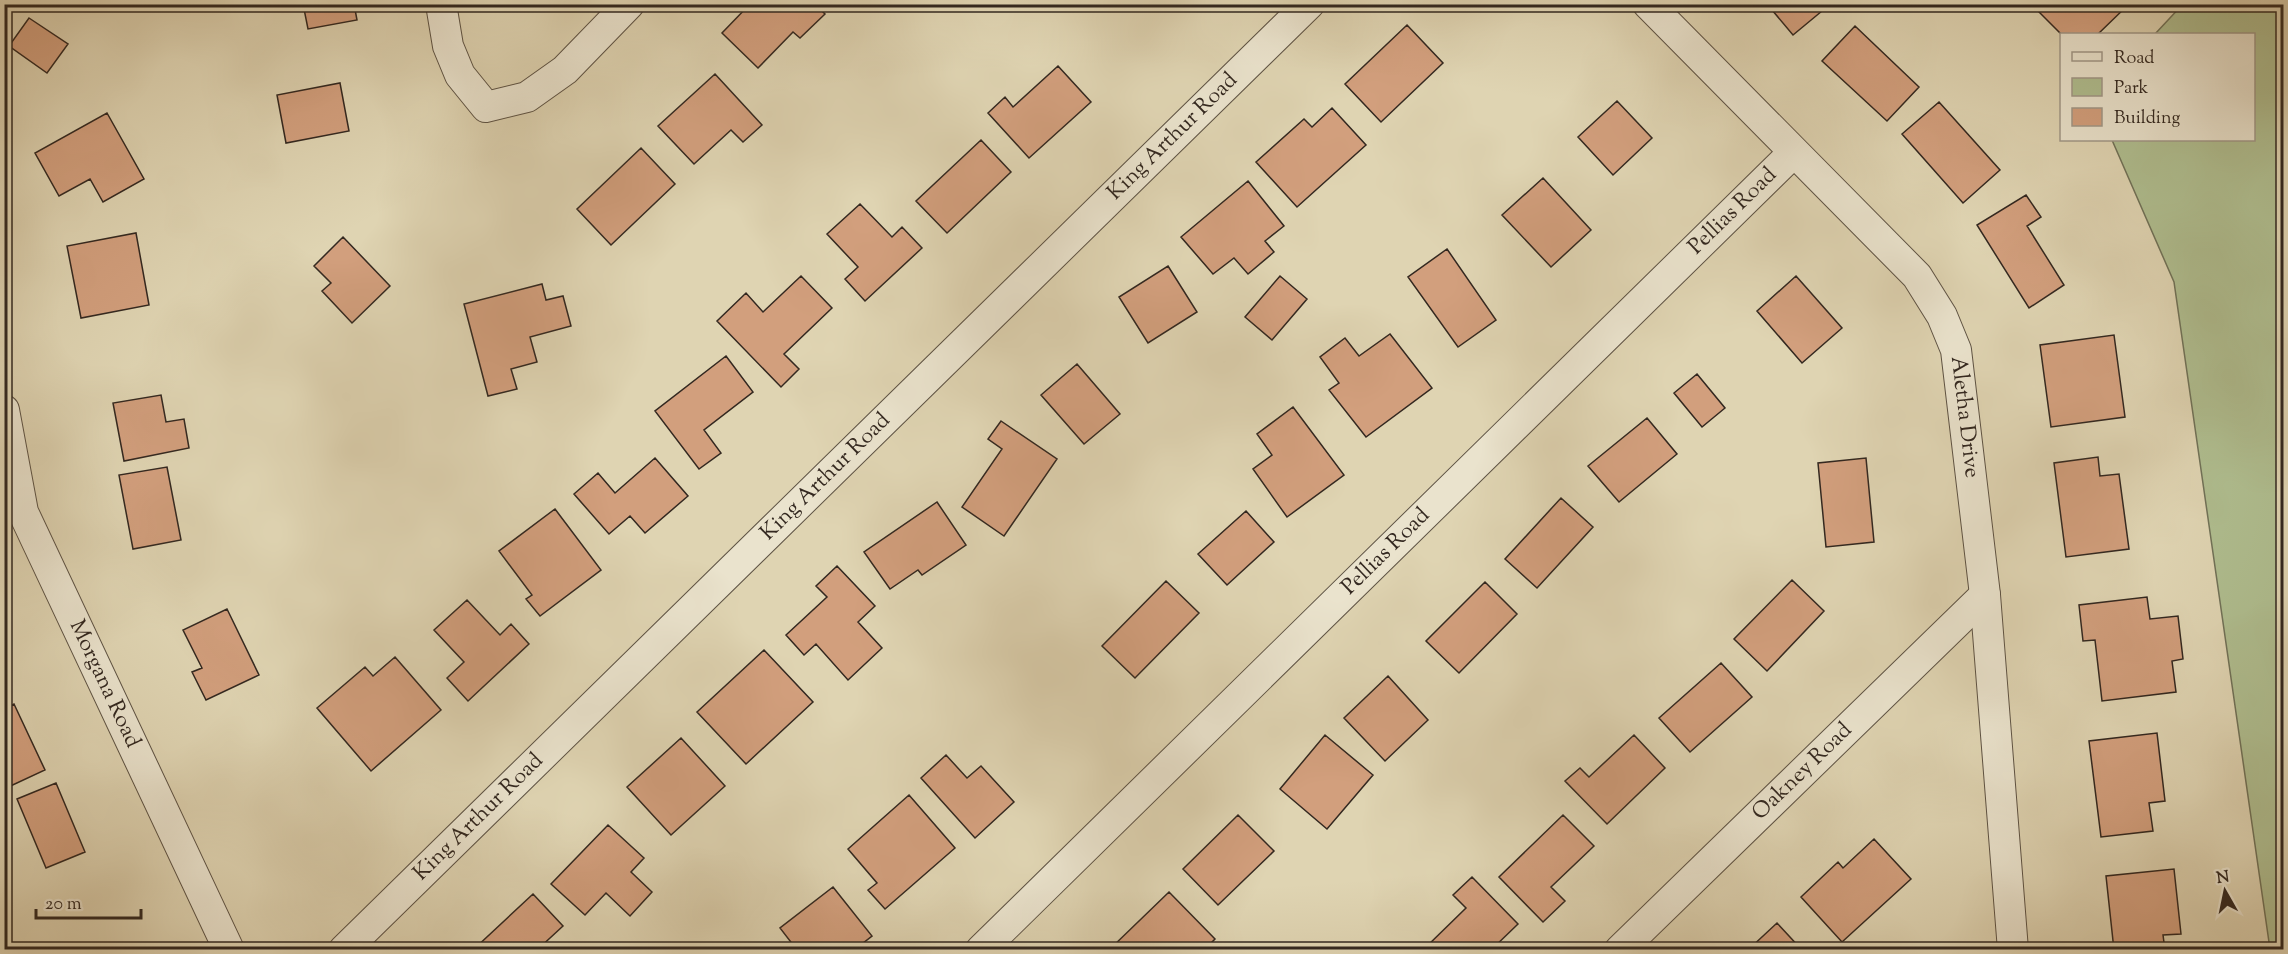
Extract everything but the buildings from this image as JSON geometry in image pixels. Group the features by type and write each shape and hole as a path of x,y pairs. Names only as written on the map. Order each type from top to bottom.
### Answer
{"street":[{"path":"441,4 448,46 460,75 486,107 527,97 565,70 629,4"},
{"name":"King Arthur Road","path":"344,950 1309,4"},
{"name":"Aletha Drive","path":"1648,4 1917,276 1942,316 1956,350 1984,595 2013,950"},
{"name":"Pellias Road","path":"981,950 1793,153"},
{"name":"Morgana Road","path":"4,410 23,512 229,950"},
{"name":"Oakney Road","path":"1620,950 1984,595"}],"green space":[{"path":"2183,4 2283,5 2283,949 2270,949 2174,282 2112,141 2255,141 2255,33 2156,33"}]}
